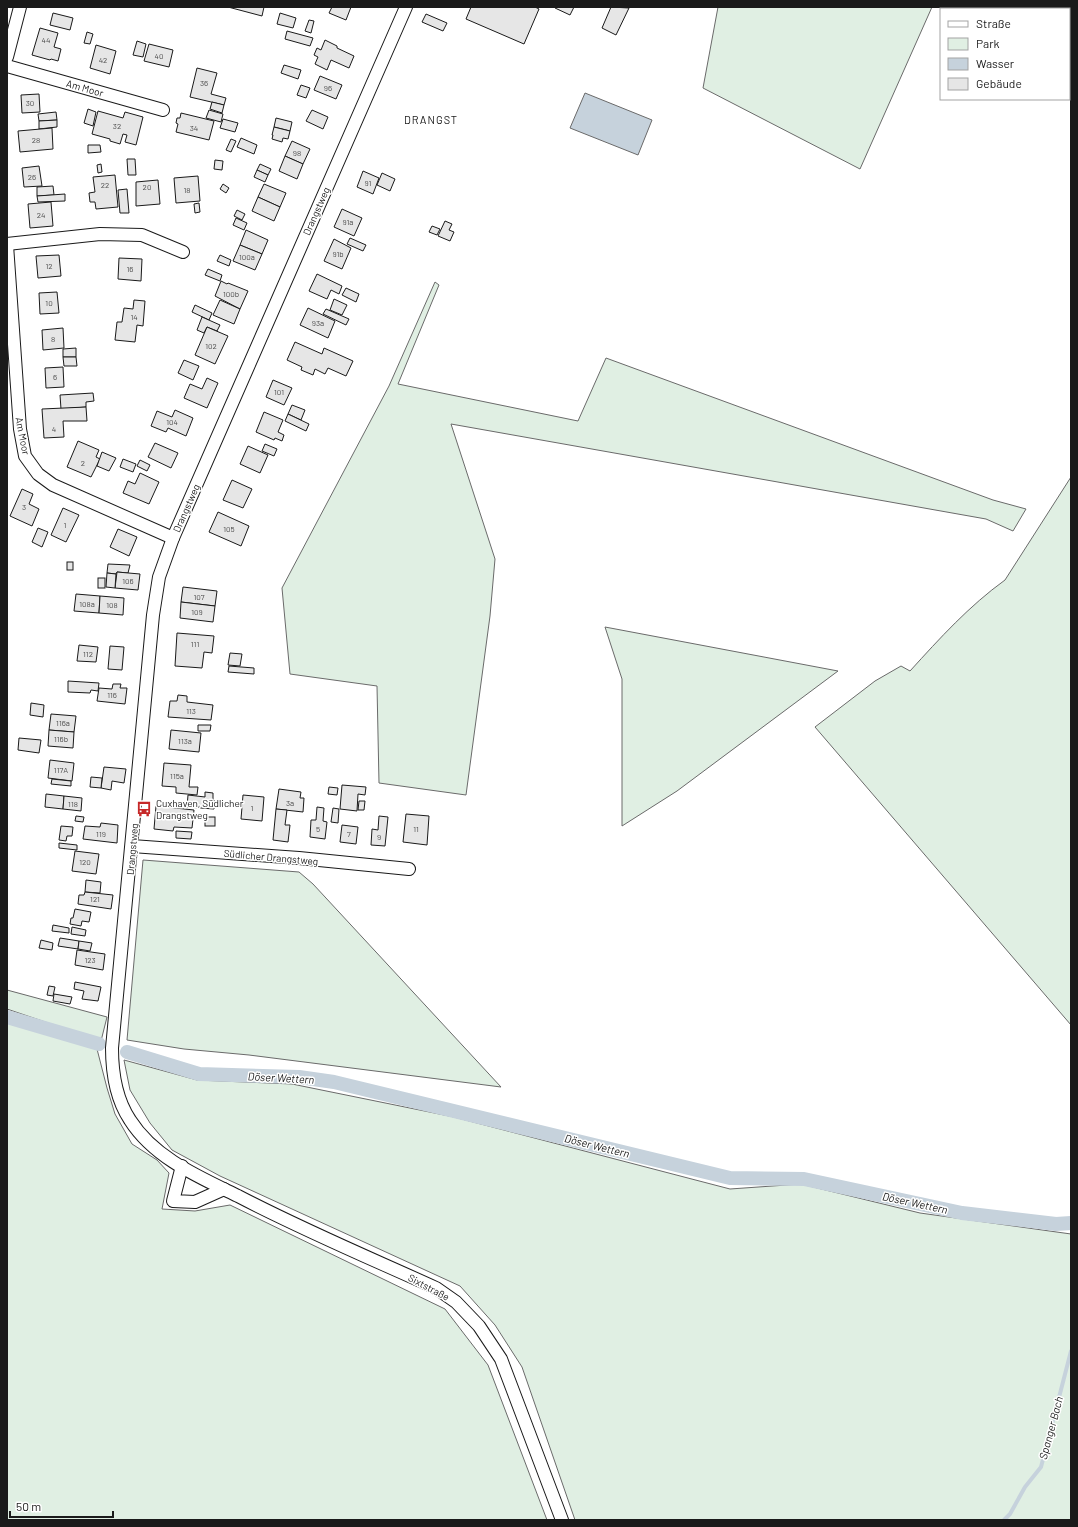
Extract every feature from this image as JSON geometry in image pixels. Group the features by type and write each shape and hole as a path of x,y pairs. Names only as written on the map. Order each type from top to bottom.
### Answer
{"street":[{"path":"7,57 20,7"},
{"name":"Drangstweg","path":"112,1048 153,614 159,577 173,538 406,7"},
{"name":"Am Moor","path":"7,66 163,110"},
{"name":"Am Moor","path":"173,538 53,485 38,474 25,456 20,429 7,245 100,234 142,235 182,252"},
{"name":"Südlicher Drangstweg","path":"132,846 299,858 409,870"},
{"name":"Sixtstraße","path":"112,1048 115,1080 120,1104 130,1122 152,1147 182,1166 281,1219 436,1288 456,1302 479,1326 501,1359 562,1520"},
{"path":"182,1166 173,1201 195,1202 224,1189"}],"green space":[{"path":"718,7 932,7 860,169 703,88"},
{"path":"435,282 439,285 398,384 578,421 606,358 993,500 1026,509 1013,531 986,519 451,424 495,559 490,616 466,795 379,783 377,686 290,674 282,588 389,386"},
{"path":"1071,477 1071,1025 815,727 875,681 901,666 910,671 967,612 1005,580"},
{"path":"605,627 838,671 677,791 622,826 622,679"},
{"path":"143,860 299,872 313,884 501,1087 249,1055 184,1049 127,1040"},
{"path":"7,990 107,1017 101,1041 7,1009"},
{"path":"7,1023 97,1049 115,1114 132,1144 157,1160 169,1173 162,1209 195,1211 230,1205 445,1309 488,1365 547,1520 7,1520"},
{"path":"124,1060 197,1080 292,1084 454,1117 730,1189 801,1184 920,1213 1071,1234 1071,1520 575,1520 522,1367 495,1325 460,1286 220,1176 172,1150 150,1123 130,1090"}],"water":[{"path":"585,93 652,120 638,155 570,128"}],"building":[{"path":"228,7 264,7 262,16"},
{"path":"332,7 351,7 346,20 329,13"},
{"path":"471,7 535,7 539,9 524,44 466,19"},
{"path":"555,7 574,7 570,15"},
{"path":"611,7 629,8 616,35 602,28"},
{"path":"53,13 73,18 70,30 50,25"},
{"path":"280,13 296,18 293,28 277,24"},
{"path":"426,14 447,23 443,31 422,22"},
{"path":"309,20 314,21 311,33 305,31"},
{"path":"40,28 58,33 54,47 61,49 58,61 32,55"},
{"path":"287,31 313,38 310,46 285,39"},
{"path":"87,32 93,34 90,44 84,43"},
{"path":"325,40 337,46 337,48 354,56 349,68 331,60 327,70 315,64 318,57 314,55 317,48 321,50"},
{"path":"137,41 146,44 143,57 133,55"},
{"path":"149,44 173,50 169,67 144,61"},
{"path":"96,45 116,51 110,74 90,68"},
{"path":"284,65 301,70 298,79 281,73"},
{"path":"197,68 217,73 211,94 226,98 224,105 190,97"},
{"path":"320,76 342,85 336,99 314,90"},
{"path":"301,85 310,88 306,98 297,95"},
{"path":"39,94 40,112 22,113 21,95"},
{"path":"212,102 224,105 222,113 210,109"},
{"path":"88,109 96,112 93,126 84,123"},
{"path":"209,110 223,114 221,122 206,118"},
{"path":"312,110 328,117 323,129 306,121"},
{"path":"98,111 123,118 125,112 143,117 136,145 125,142 127,135 123,134 120,144 110,141 110,139 92,134"},
{"path":"56,112 57,120 39,121 38,114"},
{"path":"181,113 214,121 209,140 176,132 178,124 176,123 177,118 180,118"},
{"path":"276,118 292,122 290,131 274,127"},
{"path":"223,119 238,123 235,132 220,128"},
{"path":"57,120 57,127 39,129 39,121"},
{"path":"274,127 290,131 288,139 283,138 282,142 272,139"},
{"path":"52,128 53,149 20,152 18,131"},
{"path":"241,138 257,145 254,154 237,147"},
{"path":"231,139 236,141 231,152 226,150"},
{"path":"292,141 310,149 303,164 285,156"},
{"path":"88,145 100,145 101,152 88,153"},
{"path":"285,156 303,164 297,179 279,171"},
{"path":"127,159 135,159 136,175 128,175"},
{"path":"215,160 223,161 222,170 214,169"},
{"path":"101,164 102,172 98,173 97,165"},
{"path":"260,164 271,169 268,175 257,170"},
{"path":"39,166 42,186 24,187 22,168"},
{"path":"257,170 268,175 265,182 254,177"},
{"path":"363,171 379,178 373,194 357,187"},
{"path":"382,173 395,179 390,191 377,185"},
{"path":"115,175 118,207 96,209 95,202 90,202 89,193 95,192 93,177"},
{"path":"198,176 200,201 176,203 174,178"},
{"path":"158,180 160,204 136,206 136,182"},
{"path":"223,184 229,188 226,193 220,189"},
{"path":"264,184 286,193 280,207 258,197"},
{"path":"53,186 54,195 37,196 37,187"},
{"path":"127,189 129,213 120,213 118,190"},
{"path":"65,194 65,201 38,202 37,196"},
{"path":"258,197 280,207 274,221 252,211"},
{"path":"51,202 53,226 30,228 28,204"},
{"path":"199,203 200,212 195,213 194,204"},
{"path":"342,209 362,218 354,236 334,227"},
{"path":"237,210 245,214 242,220 234,216"},
{"path":"236,218 247,223 244,230 233,225"},
{"path":"445,221 452,224 449,230 454,232 450,241 438,236"},
{"path":"432,226 440,229 437,235 429,232"},
{"path":"246,230 268,240 262,254 240,245"},
{"path":"350,238 366,245 363,251 347,244"},
{"path":"334,239 351,248 342,269 324,261"},
{"path":"240,245 262,254 255,270 233,261"},
{"path":"59,255 61,276 38,278 36,256"},
{"path":"220,255 231,260 229,266 217,261"},
{"path":"119,258 142,259 141,281 118,279"},
{"path":"208,269 222,275 220,281 205,275"},
{"path":"317,274 342,286 339,294 331,290 327,299 309,291"},
{"path":"221,281 248,291 240,309 215,296"},
{"path":"346,288 359,294 356,302 342,295"},
{"path":"57,292 59,313 40,314 39,293"},
{"path":"334,299 347,305 342,315 330,310"},
{"path":"134,300 145,301 143,326 137,325 135,342 115,340 117,322 122,322 124,308 133,309"},
{"path":"220,300 240,309 234,324 213,315"},
{"path":"195,305 212,313 209,320 192,312"},
{"path":"308,308 335,321 328,338 300,325"},
{"path":"326,309 349,319 346,325 323,314"},
{"path":"202,317 220,325 217,331 207,327 204,333 197,330"},
{"path":"207,327 228,336 215,364 195,355"},
{"path":"63,328 64,348 43,350 42,330"},
{"path":"295,342 322,354 324,348 353,361 346,376 328,368 325,374 315,369 313,375 301,370 302,367 287,360"},
{"path":"76,348 76,357 63,357 63,349"},
{"path":"63,357 76,357 77,366 64,366"},
{"path":"184,360 199,366 193,380 178,373"},
{"path":"63,367 64,387 46,388 45,368"},
{"path":"207,378 218,383 207,408 184,398 190,384 202,389"},
{"path":"273,380 292,388 284,405 266,397"},
{"path":"93,393 94,401 86,402 86,407 61,409 60,395"},
{"path":"292,405 305,410 301,420 288,414"},
{"path":"86,407 87,421 63,421 64,437 44,438 42,409"},
{"path":"175,410 193,418 186,436 168,428 166,432 151,426 157,411 172,417"},
{"path":"264,412 283,420 278,432 284,435 282,441 275,438 274,440 256,432"},
{"path":"288,414 309,424 306,431 285,421"},
{"path":"78,441 99,450 96,457 100,459 91,477 67,467"},
{"path":"155,443 178,453 171,468 148,457"},
{"path":"265,444 277,449 274,456 262,451"},
{"path":"248,446 268,455 260,473 240,464"},
{"path":"102,452 116,458 109,471 97,466"},
{"path":"123,459 136,464 133,472 120,467"},
{"path":"140,460 150,465 147,471 137,466"},
{"path":"140,473 159,482 149,504 123,493 128,481 135,484"},
{"path":"232,480 252,489 243,508 223,500"},
{"path":"22,489 33,494 29,504 39,509 32,526 10,516"},
{"path":"63,508 79,515 66,542 51,535"},
{"path":"218,512 249,526 241,546 209,532"},
{"path":"38,528 48,532 42,547 32,542"},
{"path":"118,529 137,537 129,556 110,547"},
{"path":"67,562 73,562 73,570 67,570"},
{"path":"108,564 130,565 128,573 117,572 116,574 107,573"},
{"path":"117,572 140,574 138,590 115,588"},
{"path":"107,573 116,574 115,588 106,587"},
{"path":"98,578 105,578 105,588 98,588"},
{"path":"183,587 217,591 215,606 181,602"},
{"path":"76,594 100,596 99,613 74,611"},
{"path":"100,596 124,598 123,615 99,613"},
{"path":"181,602 215,606 213,622 180,618"},
{"path":"177,633 214,636 212,653 204,652 202,668 175,666"},
{"path":"79,645 98,647 96,662 77,661"},
{"path":"110,646 124,647 122,670 108,669"},
{"path":"230,653 242,654 240,666 228,665"},
{"path":"229,666 254,668 254,674 228,672"},
{"path":"68,681 99,683 98,691 91,690 90,693 68,692"},
{"path":"113,684 121,684 120,688 127,688 125,704 97,701 99,688 112,689"},
{"path":"178,695 187,696 187,702 213,705 211,720 168,717 170,701 177,701"},
{"path":"31,703 44,705 43,717 30,715"},
{"path":"51,714 76,716 74,732 49,730"},
{"path":"198,725 211,725 210,731 198,731"},
{"path":"49,730 74,732 73,748 48,746"},
{"path":"171,730 201,733 199,752 169,749"},
{"path":"19,738 41,740 39,753 18,750"},
{"path":"50,760 74,763 72,781 48,778"},
{"path":"164,763 191,765 189,787 198,787 197,795 176,793 176,787 162,786"},
{"path":"104,767 126,769 124,783 112,781 111,790 101,788"},
{"path":"91,777 102,778 101,788 90,787"},
{"path":"52,779 71,781 71,786 51,784"},
{"path":"342,785 366,787 365,795 358,794 357,811 340,809"},
{"path":"329,787 338,788 337,795 328,794"},
{"path":"279,789 301,792 300,798 304,798 303,812 276,809"},
{"path":"205,792 213,793 213,801 215,801 214,809 187,807 188,795 205,797"},
{"path":"46,794 64,796 63,809 45,807"},
{"path":"243,795 264,797 262,821 241,819"},
{"path":"64,796 82,798 81,811 63,809"},
{"path":"359,801 365,801 364,810 358,810"},
{"path":"156,806 194,810 192,828 174,827 173,831 154,829"},
{"path":"317,807 324,808 323,821 327,822 325,839 310,837 311,820 316,820"},
{"path":"333,808 339,809 338,823 331,822"},
{"path":"276,809 287,810 285,825 290,825 288,842 273,840"},
{"path":"406,814 429,816 427,845 403,842"},
{"path":"76,816 84,817 83,822 75,821"},
{"path":"379,816 388,817 385,846 371,845 372,829 378,830"},
{"path":"205,817 215,817 215,826 205,826"},
{"path":"101,823 118,825 117,843 83,839 85,826 100,827"},
{"path":"342,825 358,827 356,844 340,842"},
{"path":"61,826 73,827 72,836 67,836 66,841 59,840"},
{"path":"176,831 192,832 191,839 176,838"},
{"path":"59,843 77,845 77,850 59,848"},
{"path":"75,851 99,854 96,874 72,871"},
{"path":"86,880 101,882 100,893 85,892"},
{"path":"85,892 113,895 111,909 78,904 79,895 84,895"},
{"path":"75,909 91,912 89,922 82,921 81,926 70,924"},
{"path":"53,925 69,928 69,933 52,931"},
{"path":"72,927 86,930 85,936 71,934"},
{"path":"60,938 79,941 78,949 58,946"},
{"path":"41,940 53,943 52,950 39,948"},
{"path":"79,941 92,943 90,951 78,949"},
{"path":"77,950 105,954 103,970 75,965"},
{"path":"75,982 101,987 98,1001 82,999 84,991 74,989"},
{"path":"49,986 55,987 53,996 47,995"},
{"path":"54,994 72,997 70,1004 53,1001"}],"waterway":[{"name":"Döser Wettern","path":"7,1017 99,1044"},
{"name":"Döser Wettern","path":"127,1052 199,1074 299,1077 334,1082 730,1178 804,1179 962,1213 1056,1224 1071,1223"},
{"name":"Spanger Bach","path":"1004,1520 1010,1514 1025,1487 1041,1467 1071,1351"}],"place":[{"name":"Cuxhaven, Südlicher Drangstweg","path":"144,809"}],"district":[{"name":"DRANGST","path":"431,120"}]}
